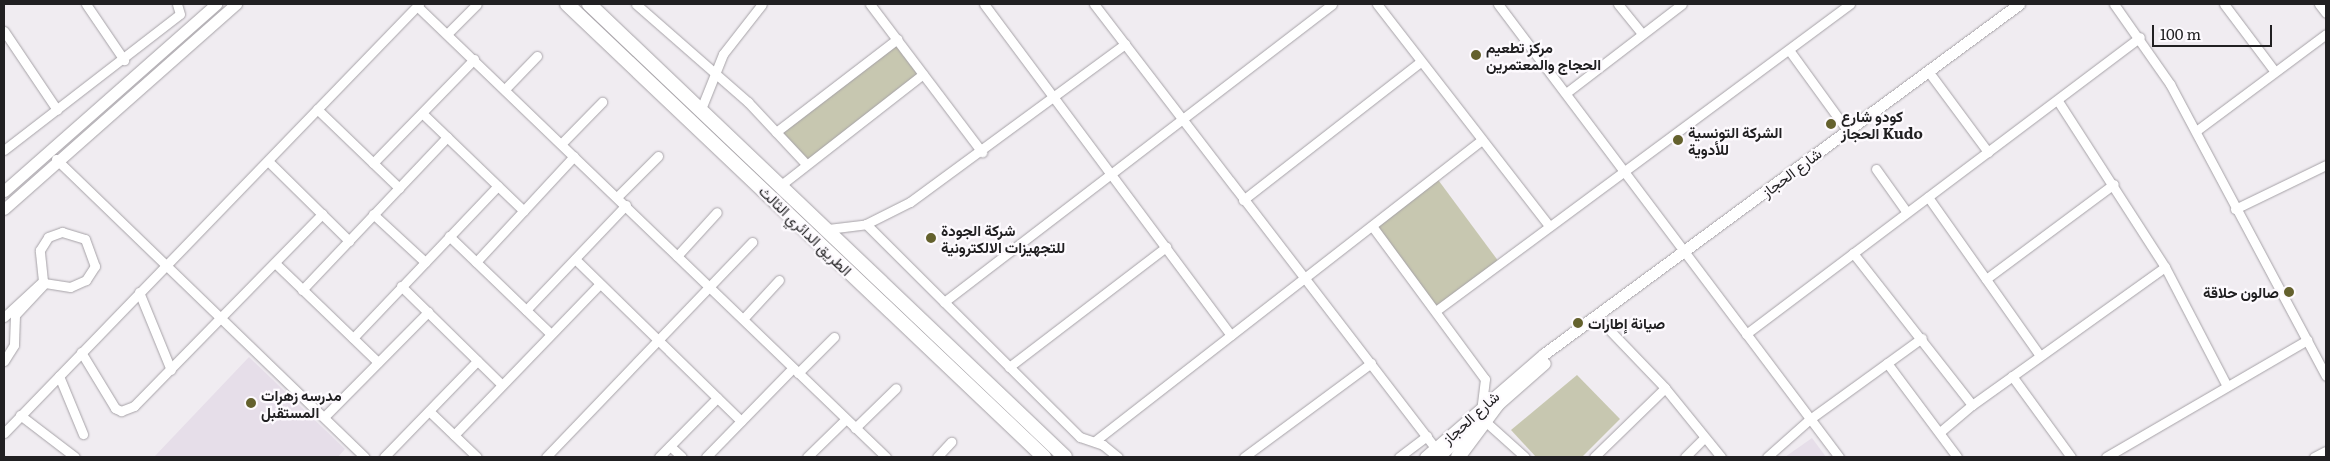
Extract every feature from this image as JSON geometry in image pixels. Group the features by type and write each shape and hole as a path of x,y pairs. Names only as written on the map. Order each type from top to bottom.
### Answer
{"highway":[{"name":"الطريق الدائري الثالث","path":"567,4 1044,457"},
{"name":"الطريق الدائري الثالث","path":"589,4 828,229 1065,457"},
{"path":"1458,457 1486,422 1499,402"}],"main road":[{"path":"4,191 216,4"},
{"path":"4,209 56,159 236,4"},
{"name":"شارع الحجاز","path":"1437,453 1482,405 1597,317 2019,4"},
{"name":"شارع الحجاز","path":"1425,457 1437,453 1499,402 1564,342"}],"street":[{"path":"86,4 124,60"},
{"path":"4,150 124,60 180,14 177,4"},
{"path":"447,34 478,4"},
{"path":"701,109 716,72 737,34 762,4"},
{"path":"870,4 982,152"},
{"path":"984,4 1112,173 1230,335"},
{"path":"1094,4 1182,121 1371,363 1437,453"},
{"path":"944,302 1332,4"},
{"path":"1377,4 1420,62 1549,226"},
{"path":"1498,4 1625,170 1839,457"},
{"path":"1618,4 1642,34"},
{"path":"1566,93 1682,4"},
{"path":"1437,310 1850,4"},
{"path":"2114,4 2140,37 2196,131 2235,209 2326,376"},
{"path":"2224,4 2273,69"},
{"path":"2319,4 2326,13"},
{"path":"4,433 418,5 886,457"},
{"path":"642,6 716,72 805,163"},
{"path":"4,32 57,110"},
{"path":"2196,131 2273,69 2326,34"},
{"path":"1746,334 1906,212 2058,101 2140,37"},
{"path":"776,132 897,39"},
{"path":"828,229 866,224 910,202 982,152 1125,44"},
{"path":"1789,50 1848,130"},
{"path":"505,89 537,56"},
{"path":"373,163 474,59"},
{"path":"1243,200 1420,62"},
{"path":"1928,71 1988,152"},
{"path":"781,185 805,163 923,74"},
{"path":"2058,101 2114,184 2165,267 2227,386"},
{"path":"561,144 602,102"},
{"path":"317,109 399,188"},
{"path":"422,113 524,211"},
{"path":"302,290 447,137"},
{"path":"1095,441 1481,140"},
{"path":"476,262 574,156"},
{"path":"617,198 658,156"},
{"path":"56,159 365,457"},
{"path":"268,160 349,241"},
{"path":"2235,209 2326,165"},
{"path":"1876,169 1906,212"},
{"path":"1986,279 2114,184"},
{"path":"352,338 498,186"},
{"path":"1928,197 2040,356"},
{"path":"526,310 626,205"},
{"path":"677,256 717,212"},
{"path":"81,352 115,408 121,411 134,406 222,319 322,214"},
{"path":"374,214 425,262"},
{"path":"866,224 1080,437 1095,441 1118,457"},
{"path":"1372,226 1437,310 1485,379 1482,405"},
{"path":"4,317 43,281 40,250 48,237 62,232 85,239 95,266 86,280 70,287 46,283 15,315 14,345 4,361"},
{"path":"449,236 551,334"},
{"path":"546,457 659,342 752,242"},
{"path":"1009,367 1166,247"},
{"path":"1853,254 1922,338 1972,405"},
{"path":"575,259 741,421"},
{"path":"275,263 378,362"},
{"path":"1940,432 1972,405 2165,267"},
{"path":"743,320 779,280"},
{"path":"454,435 600,284"},
{"path":"401,286 502,385"},
{"path":"139,292 171,370"},
{"path":"324,417 428,312"},
{"path":"1597,317 1665,388 1721,457"},
{"path":"706,457 741,421 834,337"},
{"path":"1767,457 1810,419 1922,338"},
{"path":"2106,457 2307,340"},
{"path":"384,457 477,361"},
{"path":"1244,457 1371,363"},
{"path":"1888,363 1957,457"},
{"path":"59,376 83,434"},
{"path":"2012,376 2071,457"},
{"path":"856,428 896,388"},
{"path":"1594,457 1665,388"},
{"path":"659,457 717,398"},
{"path":"429,410 477,457"},
{"path":"20,416 74,457"},
{"path":"807,457 846,419"},
{"path":"1486,422 1524,457"},
{"path":"1399,457 1426,436"},
{"path":"1685,457 1704,438"},
{"path":"936,457 951,442"},
{"path":"670,446 682,457"},
{"path":"2314,457 2326,451"}],"shaded area":[{"name":"مدرسه زهرات المستقبل","path":"249,357 345,449 338,457 154,457"},
{"path":"1812,438 1826,457 1785,457"}],"green space":[{"path":"898,38 924,72 805,162 776,131"},
{"path":"1436,177 1499,262 1437,309 1372,226"},
{"path":"1577,375 1620,419 1582,457 1536,457 1511,430"}],"place":[{"name":"مركز تطعيم الحجاج والمعتمرين","path":"1476,55"},
{"name":"كودو شارع الحجاز Kudo","path":"1831,124"},
{"name":"الشركة التونسية للأدوية","path":"1678,140"},
{"name":"شركة الجودة للتجهيزات الالكترونية","path":"931,238"},
{"name":"صالون حلاقة","path":"2289,292"},
{"name":"صيانة إطارات","path":"1578,323"},
{"name":"مدرسه زهرات المستقبل","path":"251,403"}]}
